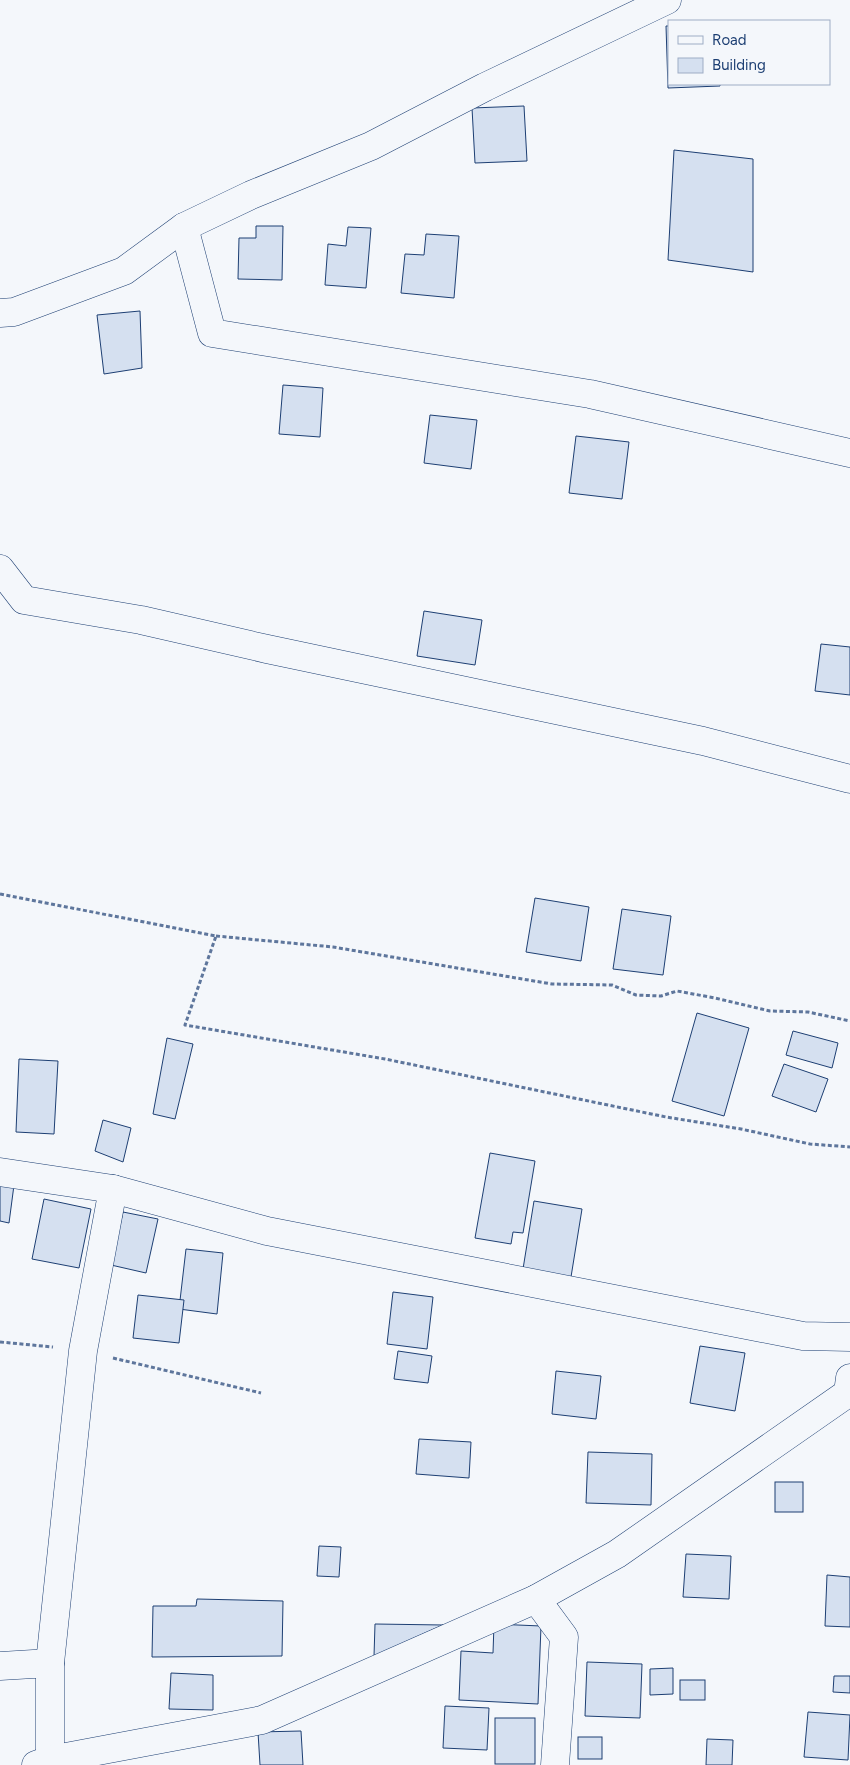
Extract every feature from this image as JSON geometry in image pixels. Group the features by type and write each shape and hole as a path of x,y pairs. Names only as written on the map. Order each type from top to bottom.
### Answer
{"street":[{"path":"0,313 14,312 124,270 184,227 251,195 371,146 485,87 667,0"},
{"path":"184,227 212,333 590,394 850,453"},
{"path":"0,569 24,600 141,620 267,650 703,740 850,779"},
{"path":"0,1172 113,1189 267,1231 803,1336 850,1350"},
{"path":"113,1189 83,1351 50,1663 43,1763 262,1720 536,1599 617,1554 783,1439 848,1393 850,1378"},
{"path":"803,1336 850,1337"},
{"path":"536,1599 564,1637 554,1765"},
{"path":"0,1666 50,1663"}],"path":[{"path":"0,894 216,936 333,947 552,984 612,985 636,995 660,996 677,992 715,998 770,1011 808,1012 850,1021"},
{"path":"216,936 185,1025 385,1059 666,1117 741,1129 810,1144 850,1147"},
{"path":"0,1342 83,1351 261,1393"}],"building":[{"path":"666,26 668,26 668,85 720,85 668,88"},
{"path":"524,106 527,161 475,163 472,108"},
{"path":"674,150 753,159 753,272 668,260"},
{"path":"256,226 283,226 282,280 238,279 239,238 256,238"},
{"path":"348,227 371,228 366,288 325,285 328,244 346,246"},
{"path":"426,234 459,236 454,298 401,293 405,254 424,255"},
{"path":"140,311 142,368 104,374 97,315"},
{"path":"283,385 323,388 320,437 279,434"},
{"path":"430,415 477,420 471,469 424,463"},
{"path":"576,436 629,442 622,499 569,493"},
{"path":"424,611 482,620 475,665 417,656"},
{"path":"821,644 850,647 850,695 815,691"},
{"path":"535,898 589,907 581,961 526,952"},
{"path":"622,909 671,916 663,975 613,969"},
{"path":"697,1013 749,1028 724,1116 672,1101"},
{"path":"793,1031 838,1043 832,1068 786,1055"},
{"path":"167,1038 193,1044 175,1119 153,1114"},
{"path":"19,1059 58,1061 54,1134 16,1132"},
{"path":"784,1064 828,1079 816,1112 772,1096"},
{"path":"103,1120 131,1128 123,1162 95,1151"},
{"path":"490,1153 535,1161 523,1233 513,1232 511,1244 475,1238"},
{"path":"0,1183 14,1185 9,1223 0,1221"},
{"path":"44,1199 91,1209 79,1268 32,1259"},
{"path":"534,1201 582,1209 571,1277 523,1269"},
{"path":"123,1212 158,1219 146,1273 111,1265"},
{"path":"186,1249 223,1253 217,1314 179,1309"},
{"path":"393,1292 433,1297 427,1349 387,1344"},
{"path":"138,1295 184,1300 179,1343 133,1338"},
{"path":"700,1346 745,1353 735,1411 690,1403"},
{"path":"398,1351 432,1356 428,1383 394,1379"},
{"path":"556,1371 601,1376 596,1419 552,1414"},
{"path":"419,1439 471,1442 469,1478 416,1474"},
{"path":"588,1452 652,1454 651,1505 586,1503"},
{"path":"775,1482 803,1482 803,1512 775,1512"},
{"path":"319,1546 341,1547 339,1577 317,1576"},
{"path":"686,1554 731,1556 729,1599 683,1597"},
{"path":"827,1575 850,1577 850,1627 825,1626"},
{"path":"197,1599 283,1601 282,1656 152,1657 153,1606 196,1606"},
{"path":"375,1624 443,1625 374,1656"},
{"path":"494,1624 541,1626 538,1704 459,1700 461,1651 493,1653"},
{"path":"587,1662 642,1664 640,1718 585,1716"},
{"path":"673,1668 673,1694 650,1695 650,1669"},
{"path":"171,1673 213,1675 213,1710 169,1709"},
{"path":"834,1676 850,1676 850,1693 833,1692"},
{"path":"680,1680 705,1680 705,1700 680,1700"},
{"path":"445,1706 489,1708 487,1750 443,1748"},
{"path":"808,1712 850,1715 848,1760 804,1757"},
{"path":"495,1718 535,1718 535,1764 495,1764"},
{"path":"301,1731 303,1765 260,1765 258,1732"},
{"path":"578,1737 602,1737 602,1759 578,1759"},
{"path":"707,1739 733,1740 732,1765 706,1765"}]}
